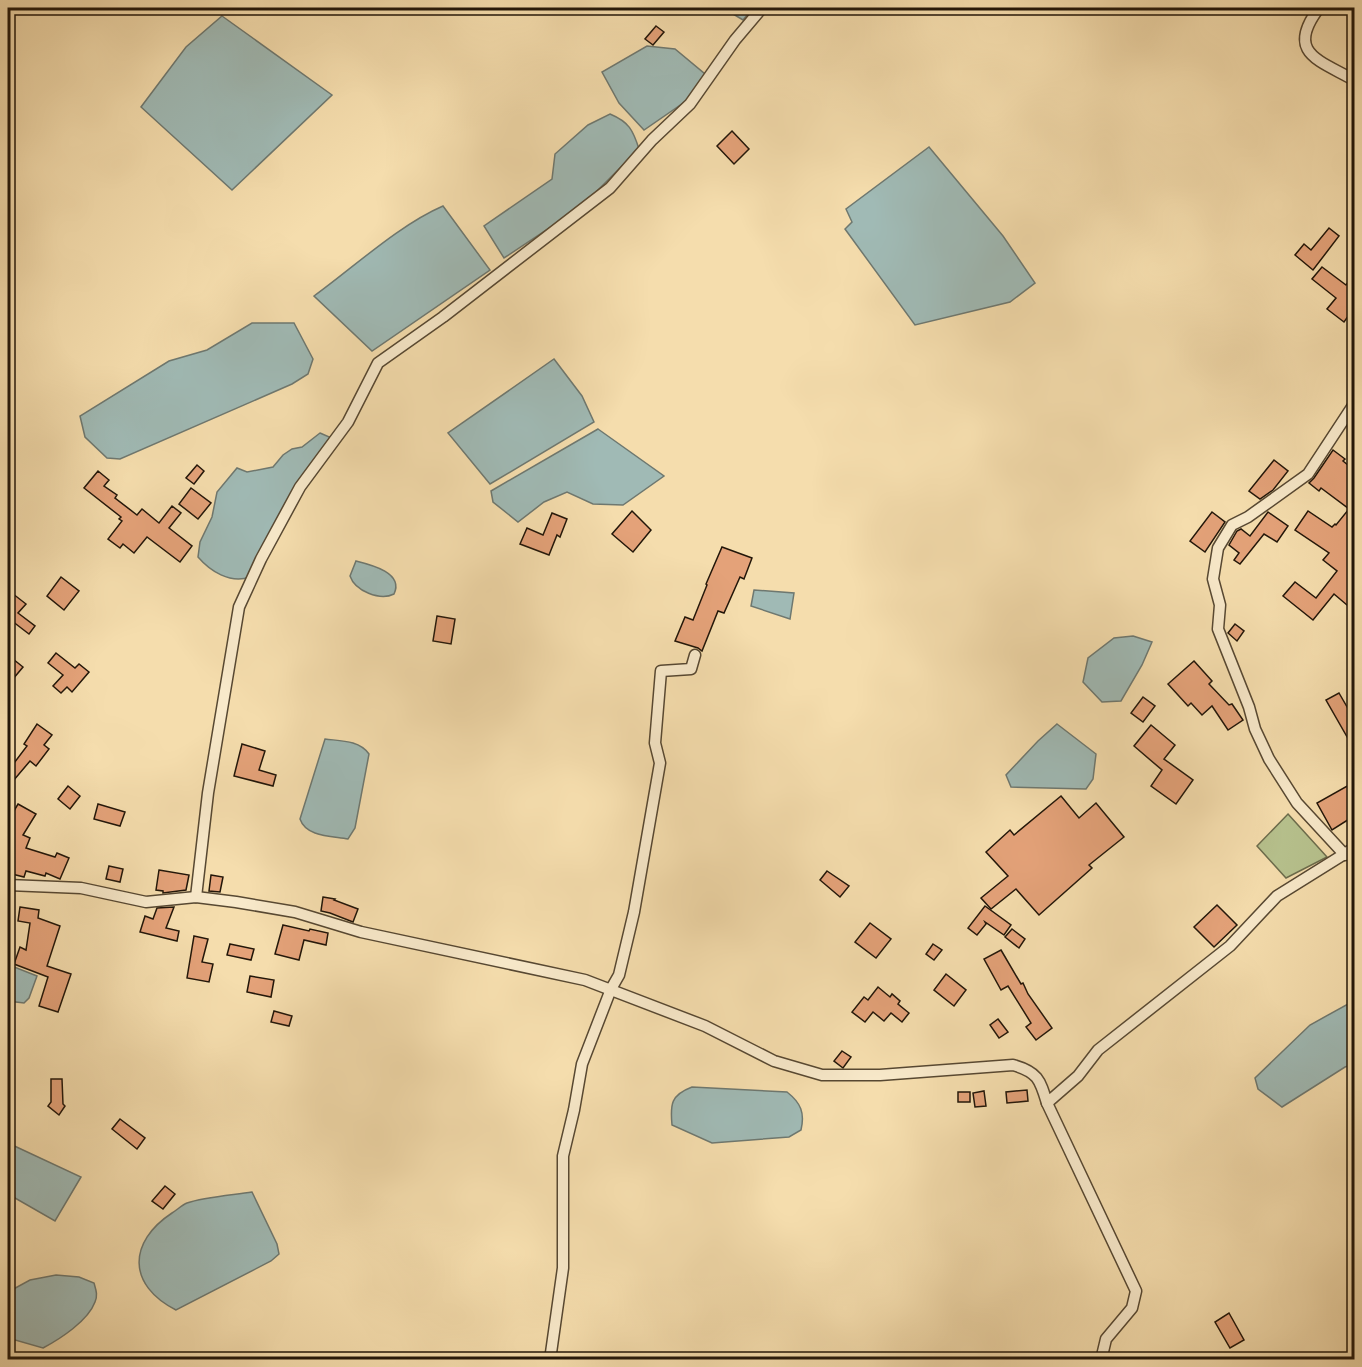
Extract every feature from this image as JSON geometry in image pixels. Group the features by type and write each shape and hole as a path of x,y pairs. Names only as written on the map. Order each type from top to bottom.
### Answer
{"street":[{"path":"196,897 208,793 239,607 261,559 300,487 348,422 378,363 443,317 610,188 652,140 690,104 735,40 762,8"},
{"path":"1318,8 1308,22 1304,41 1311,56 1354,80"},
{"path":"1047,1103 1078,1076 1098,1050 1230,946 1276,896 1350,851 1297,803 1269,759 1255,729 1249,707 1218,629 1220,605 1213,579 1218,548 1232,525 1248,517 1308,474 1354,404"},
{"path":"550,1359 563,1268 563,1156 582,1064 611,989 619,975 634,912 660,763 655,743 661,671 691,669 695,655"},
{"path":"8,885 81,888 146,902 196,897 295,912 361,932 585,980 705,1026 774,1061 822,1075 880,1075 1013,1065 1029,1069 1041,1081 1047,1103 1136,1291 1132,1308 1106,1339 1101,1359"}],"green space":[{"path":"1288,814 1327,857 1286,878 1257,846"}],"water":[{"path":"723,8 753,8 743,20"},
{"path":"222,16 332,95 232,190 141,107 186,47"},
{"path":"647,46 675,49 705,74 689,99 644,130 619,103 602,72"},
{"path":"610,114 622,120 629,127 639,149 596,192 554,225 504,258 484,226 552,179 555,154 588,125"},
{"path":"929,147 1003,236 1035,283 1010,302 915,325 845,229 852,222 846,209"},
{"path":"443,206 490,270 372,351 314,296 393,235"},
{"path":"252,323 294,323 313,359 308,374 292,384 120,459 107,458 85,437 80,416 169,361 207,350"},
{"path":"554,359 582,396 594,422 490,484 448,433"},
{"path":"598,429 664,476 623,505 593,504 567,492 544,502 518,522 493,502 491,491"},
{"path":"320,433 334,439 250,577 235,579 221,575 208,567 198,557 200,542 212,517 217,492 237,468 247,472 273,467 283,455 292,449 302,447"},
{"path":"356,561 391,575 396,587 394,594 375,595 357,586 350,576"},
{"path":"754,590 794,593 790,619 751,606"},
{"path":"1133,636 1152,642 1142,665 1121,701 1102,702 1083,682 1088,658 1114,638"},
{"path":"1057,724 1096,754 1093,779 1086,789 1011,787 1006,775"},
{"path":"325,739 355,744 369,754 355,828 348,839 314,832 303,825 300,819"},
{"path":"8,962 9,965 37,976 29,998 24,1003 8,1001"},
{"path":"1348,1004 1354,1015 1354,1064 1345,1067 1282,1107 1258,1089 1255,1078 1310,1025"},
{"path":"692,1087 787,1092 796,1100 801,1109 801,1130 789,1137 712,1143 672,1125 673,1101 680,1093"},
{"path":"8,1143 81,1177 55,1221 8,1194"},
{"path":"252,1192 277,1244 279,1254 271,1261 176,1310 160,1300 142,1276 139,1263 141,1250 147,1237 158,1224 187,1203"},
{"path":"56,1275 79,1277 94,1283 96,1299 86,1316 80,1323 43,1348 8,1338 8,1292 30,1280"}],"building":[{"path":"656,26 664,32 653,45 645,39"},
{"path":"732,131 749,149 734,164 717,146"},
{"path":"1329,228 1339,236 1313,270 1295,255 1304,244 1311,250"},
{"path":"1322,267 1346,285 1354,274 1354,308 1344,322 1327,309 1336,298 1312,279"},
{"path":"1333,450 1354,470 1354,611 1334,594 1313,620 1283,596 1295,582 1316,598 1337,571 1323,560 1329,553 1295,530 1308,511 1332,527 1349,509 1321,488 1319,491 1309,483"},
{"path":"1274,460 1288,471 1273,490 1260,499 1249,491"},
{"path":"197,465 204,471 194,484 186,478"},
{"path":"98,471 109,480 104,486 117,495 115,498 137,515 142,509 159,523 172,506 181,513 169,528 192,546 180,562 147,537 134,553 123,544 120,548 108,539 122,521 119,519 121,517 84,488"},
{"path":"191,488 211,503 198,519 179,504"},
{"path":"632,511 651,530 633,552 612,534"},
{"path":"1212,512 1225,522 1205,552 1190,541"},
{"path":"1268,512 1288,526 1277,542 1264,534 1240,564 1234,560 1239,553 1229,545 1237,531 1241,529 1250,536"},
{"path":"552,513 567,519 549,555 520,544 527,528 543,535"},
{"path":"722,547 752,558 744,579 740,577 724,613 718,611 702,651 675,641 685,617 693,620"},
{"path":"61,577 79,591 64,610 47,596"},
{"path":"8,590 26,604 18,613 35,626 29,634 12,621 8,627"},
{"path":"437,616 455,619 451,644 433,641"},
{"path":"1235,624 1244,631 1237,641 1228,633"},
{"path":"56,653 75,668 79,664 89,672 72,692 67,687 61,693 53,686 63,675 48,663"},
{"path":"8,655 23,667 8,685"},
{"path":"1194,661 1212,681 1209,684 1229,705 1232,704 1243,720 1228,730 1212,706 1202,715 1191,703 1188,706 1168,684"},
{"path":"1339,693 1354,719 1354,749 1326,700"},
{"path":"1143,697 1155,706 1143,722 1131,713"},
{"path":"37,724 52,735 44,745 49,749 36,766 30,761 8,787 8,771 27,746 24,744"},
{"path":"1151,725 1175,745 1164,759 1193,780 1176,804 1151,786 1162,770 1134,746"},
{"path":"242,744 265,751 259,770 276,775 273,786 234,776"},
{"path":"1349,785 1354,794 1354,816 1332,830 1317,803"},
{"path":"68,786 80,796 70,809 58,799"},
{"path":"1061,796 1079,818 1096,803 1124,837 1089,865 1092,868 1039,915 1016,889 991,909 981,898 1008,876 986,852 1010,830 1014,835"},
{"path":"18,804 36,814 23,835 30,838 26,848 55,857 57,853 69,858 60,879 46,873 45,876 26,871 24,877 8,873 14,850 8,848 8,821"},
{"path":"98,804 125,812 120,826 94,819"},
{"path":"109,866 123,869 120,882 106,879"},
{"path":"159,870 189,875 186,890 163,893 163,891 156,890"},
{"path":"827,871 849,886 840,897 820,880"},
{"path":"211,875 223,877 220,892 209,891"},
{"path":"323,897 335,899 358,909 353,922 321,911"},
{"path":"1217,905 1237,925 1214,947 1194,927"},
{"path":"985,906 1011,925 1004,935 985,922 986,924 977,935 968,928"},
{"path":"20,907 39,910 38,918 60,926 47,966 71,974 58,1012 39,1006 48,977 14,964 20,947 26,950 30,923 18,921"},
{"path":"174,907 166,928 179,931 177,941 140,932 145,916 153,919 157,908"},
{"path":"870,923 891,939 876,958 855,942"},
{"path":"283,925 328,933 326,945 304,940 299,960 275,954"},
{"path":"1012,929 1025,939 1019,948 1005,937"},
{"path":"194,936 208,939 202,962 213,964 209,982 187,978"},
{"path":"230,944 254,949 251,960 227,955"},
{"path":"933,944 942,950 934,960 926,954"},
{"path":"1001,950 1021,984 1023,983 1052,1028 1036,1040 1026,1027 1031,1023 1008,986 1001,990 984,959"},
{"path":"946,974 966,990 954,1006 934,990"},
{"path":"250,976 274,980 271,997 247,992"},
{"path":"878,987 890,997 892,994 900,1001 898,1004 909,1013 902,1022 891,1013 884,1021 873,1012 865,1022 852,1012 864,997 868,1000"},
{"path":"274,1011 292,1016 289,1026 271,1022"},
{"path":"998,1019 1008,1032 999,1038 990,1025"},
{"path":"842,1051 851,1057 843,1068 834,1061"},
{"path":"51,1079 62,1079 65,1106 59,1115 48,1106 51,1102"},
{"path":"1027,1090 1028,1101 1007,1103 1006,1092"},
{"path":"984,1091 986,1106 975,1107 973,1093"},
{"path":"958,1092 970,1092 970,1102 958,1102"},
{"path":"120,1119 145,1138 137,1149 112,1129"},
{"path":"165,1186 175,1194 163,1209 152,1201"},
{"path":"1229,1313 1244,1340 1230,1348 1215,1322"}]}
